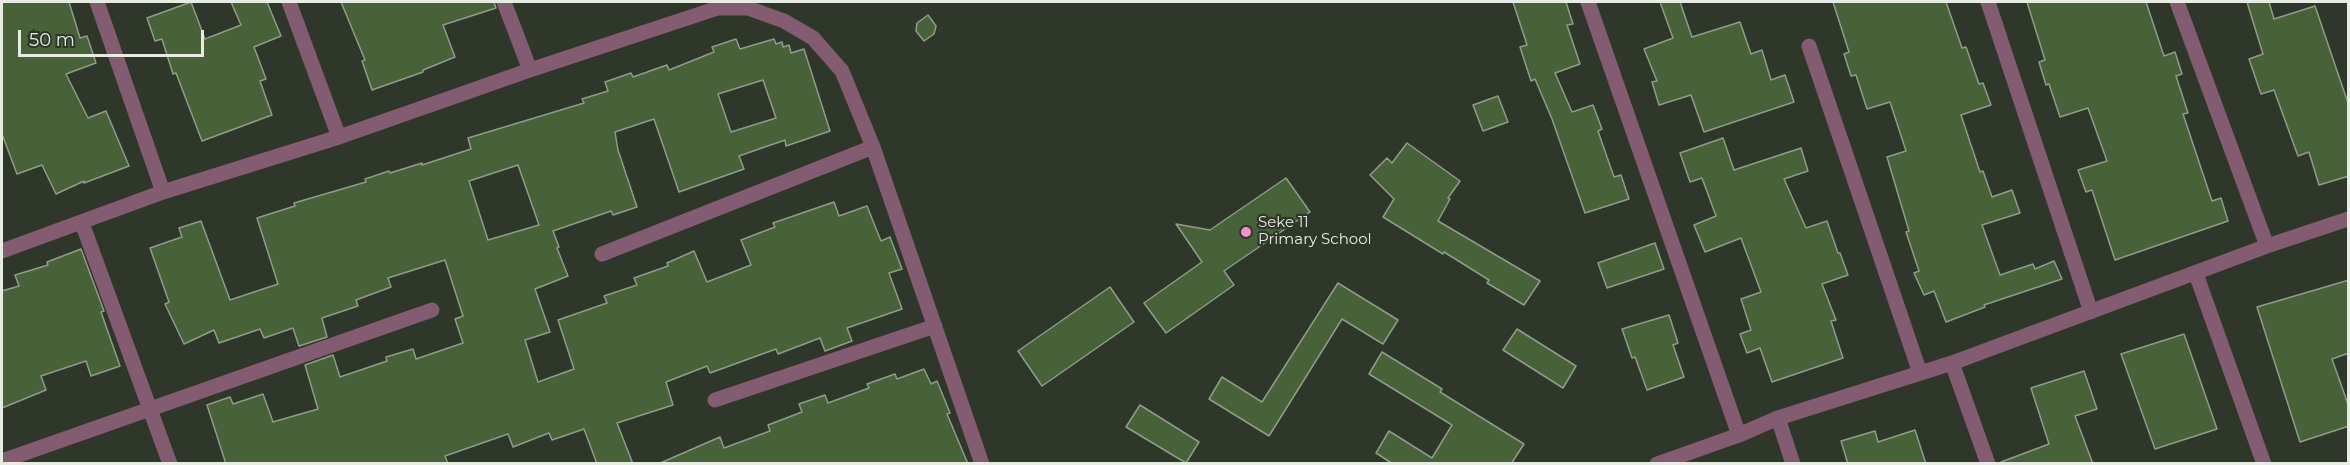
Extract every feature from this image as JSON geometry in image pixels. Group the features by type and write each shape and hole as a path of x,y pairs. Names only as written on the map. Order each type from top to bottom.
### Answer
{"street":[{"path":"97,2 163,192"},
{"path":"289,2 339,137"},
{"path":"504,2 530,70"},
{"path":"1588,2 1739,435"},
{"path":"1988,2 2091,312"},
{"path":"2177,2 2267,246"},
{"path":"2,251 163,192 339,137 717,5 748,8 784,21 813,38 842,71 873,147 982,464"},
{"path":"1809,46 1920,373"},
{"path":"602,254 873,147"},
{"path":"1657,464 1739,435 1778,418 1952,363 2267,246 2349,219"},
{"path":"82,223 170,464"},
{"path":"2196,274 2264,464"},
{"path":"2,461 432,309"},
{"path":"715,400 935,326"},
{"path":"1952,363 1988,464"},
{"path":"1778,418 1793,464"}],"building":[{"path":"2,2 69,2 80,38 87,36 96,63 66,74 88,118 106,111 129,166 84,183 84,181 56,194 42,165 17,174 2,134"},
{"path":"191,2 205,39 241,25 231,2 267,2 281,36 254,47 266,79 260,81 272,115 202,141 176,73 173,74 162,39 155,41 147,18"},
{"path":"341,2 494,2 496,8 443,25 455,57 423,70 423,72 372,90 362,61 365,60"},
{"path":"1513,2 1566,2 1573,24 1567,25 1580,64 1555,73 1572,112 1593,105 1602,129 1598,131 1614,177 1621,175 1629,199 1585,213 1552,119 1535,79 1531,81 1520,47 1527,45"},
{"path":"1660,2 1680,2 1692,37 1740,22 1751,54 1762,50 1771,80 1785,75 1794,102 1704,132 1691,95 1659,105 1652,82 1657,81 1644,49 1673,38"},
{"path":"1833,2 1946,2 1962,48 1966,47 1979,84 1983,83 1991,105 1961,115 1980,172 1983,171 1992,197 2012,190 2020,213 1982,225 2000,275 2033,264 2035,269 2054,261 2062,279 1984,305 1985,307 1946,322 1934,291 1924,295 1914,273 1919,271 1906,232 1909,231 1887,157 1906,151 1890,102 1867,109 1856,75 1851,76 1844,54 1849,52"},
{"path":"2027,2 2146,2 2164,56 2175,52 2182,74 2176,76 2188,113 2183,114 2212,201 2221,198 2228,221 2115,260 2092,190 2086,192 2078,170 2107,161 2088,108 2060,117 2039,62 2045,60"},
{"path":"2247,2 2269,2 2274,19 2315,6 2349,106 2349,176 2319,185 2309,152 2298,156 2274,90 2261,94 2249,59 2263,54"},
{"path":"928,15 936,26 934,34 924,41 916,31 917,23"},
{"path":"736,39 740,49 774,39 776,44 782,42 783,47 789,45 791,53 804,49 830,131 786,146 785,140 739,156 744,169 679,192 654,119 615,132 618,150 637,207 613,215 611,211 553,231 568,276 535,289 550,332 525,340 538,382 574,369 558,320 607,303 604,296 637,285 634,278 668,266 667,263 694,251 707,282 751,265 741,240 775,227 773,223 834,202 839,216 867,206 881,241 890,237 902,269 889,273 902,309 847,328 852,341 825,351 820,338 778,354 776,349 710,373 707,366 666,382 673,405 617,423 633,464 597,464 584,429 552,440 549,433 513,447 508,434 445,456 448,464 226,464 207,405 230,397 233,404 263,394 273,422 318,409 305,365 333,355 340,377 387,361 386,357 413,349 416,359 463,343 455,319 463,316 445,260 388,278 391,287 356,300 358,306 322,318 327,337 299,346 293,328 264,338 260,329 219,343 214,330 184,344 165,304 169,302 150,248 182,237 179,228 201,221 230,300 278,284 257,218 295,206 294,203 366,182 365,179 389,171 390,173 422,163 422,165 471,149 468,138 584,103 582,99 608,91 605,82 631,73 633,77 667,65 669,70 714,52 712,47","holes":["763,80 776,118 731,132 718,94","518,165 539,225 488,240 469,181"]},
{"path":"1498,96 1508,122 1483,131 1473,105"},
{"path":"1723,138 1734,170 1801,148 1808,171 1784,179 1806,228 1827,221 1848,275 1822,284 1836,320 1831,321 1843,358 1772,382 1760,348 1747,353 1740,334 1751,330 1741,299 1761,292 1741,238 1705,252 1694,225 1716,216 1702,178 1690,182 1680,153"},
{"path":"1407,143 1460,181 1448,198 1450,199 1438,221 1540,281 1524,305 1487,283 1489,280 1383,217 1394,199 1370,175 1387,158 1392,163"},
{"path":"1286,178 1310,212 1224,271 1234,285 1166,333 1144,303 1202,262 1176,224 1210,230"},
{"path":"1655,243 1664,269 1607,288 1598,263"},
{"path":"81,249 104,311 101,312 120,366 91,376 86,361 41,376 46,390 2,408 2,291 19,286 15,275 48,265 47,262"},
{"path":"2349,280 2349,353 2332,359 2349,407 2349,426 2300,442 2257,307"},
{"path":"1338,283 1398,320 1383,344 1342,319 1269,436 1209,399 1222,377 1262,402"},
{"path":"1110,287 1134,322 1042,386 1018,351"},
{"path":"1669,315 1678,343 1673,345 1684,377 1647,390 1622,329"},
{"path":"1517,329 1576,366 1563,388 1503,350"},
{"path":"2184,334 2217,429 2155,449 2121,354"},
{"path":"1382,352 1442,389 1440,392 1524,444 1511,464 1393,464 1376,453 1389,431 1432,458 1452,425 1369,374"},
{"path":"924,369 931,384 937,381 950,413 947,414 968,464 658,464 720,437 724,448 770,431 768,425 802,412 799,404 825,395 828,403 869,388 867,384 895,374 897,379"},
{"path":"2084,371 2097,409 2075,416 2093,464 2002,464 2001,462 2049,444 2031,388"},
{"path":"1140,405 1199,442 1186,463 1126,427"},
{"path":"1915,430 1926,464 1848,464 1841,441 1875,431 1878,442"}],"place":[{"name":"Seke 11 Primary School","path":"1246,232"}]}
